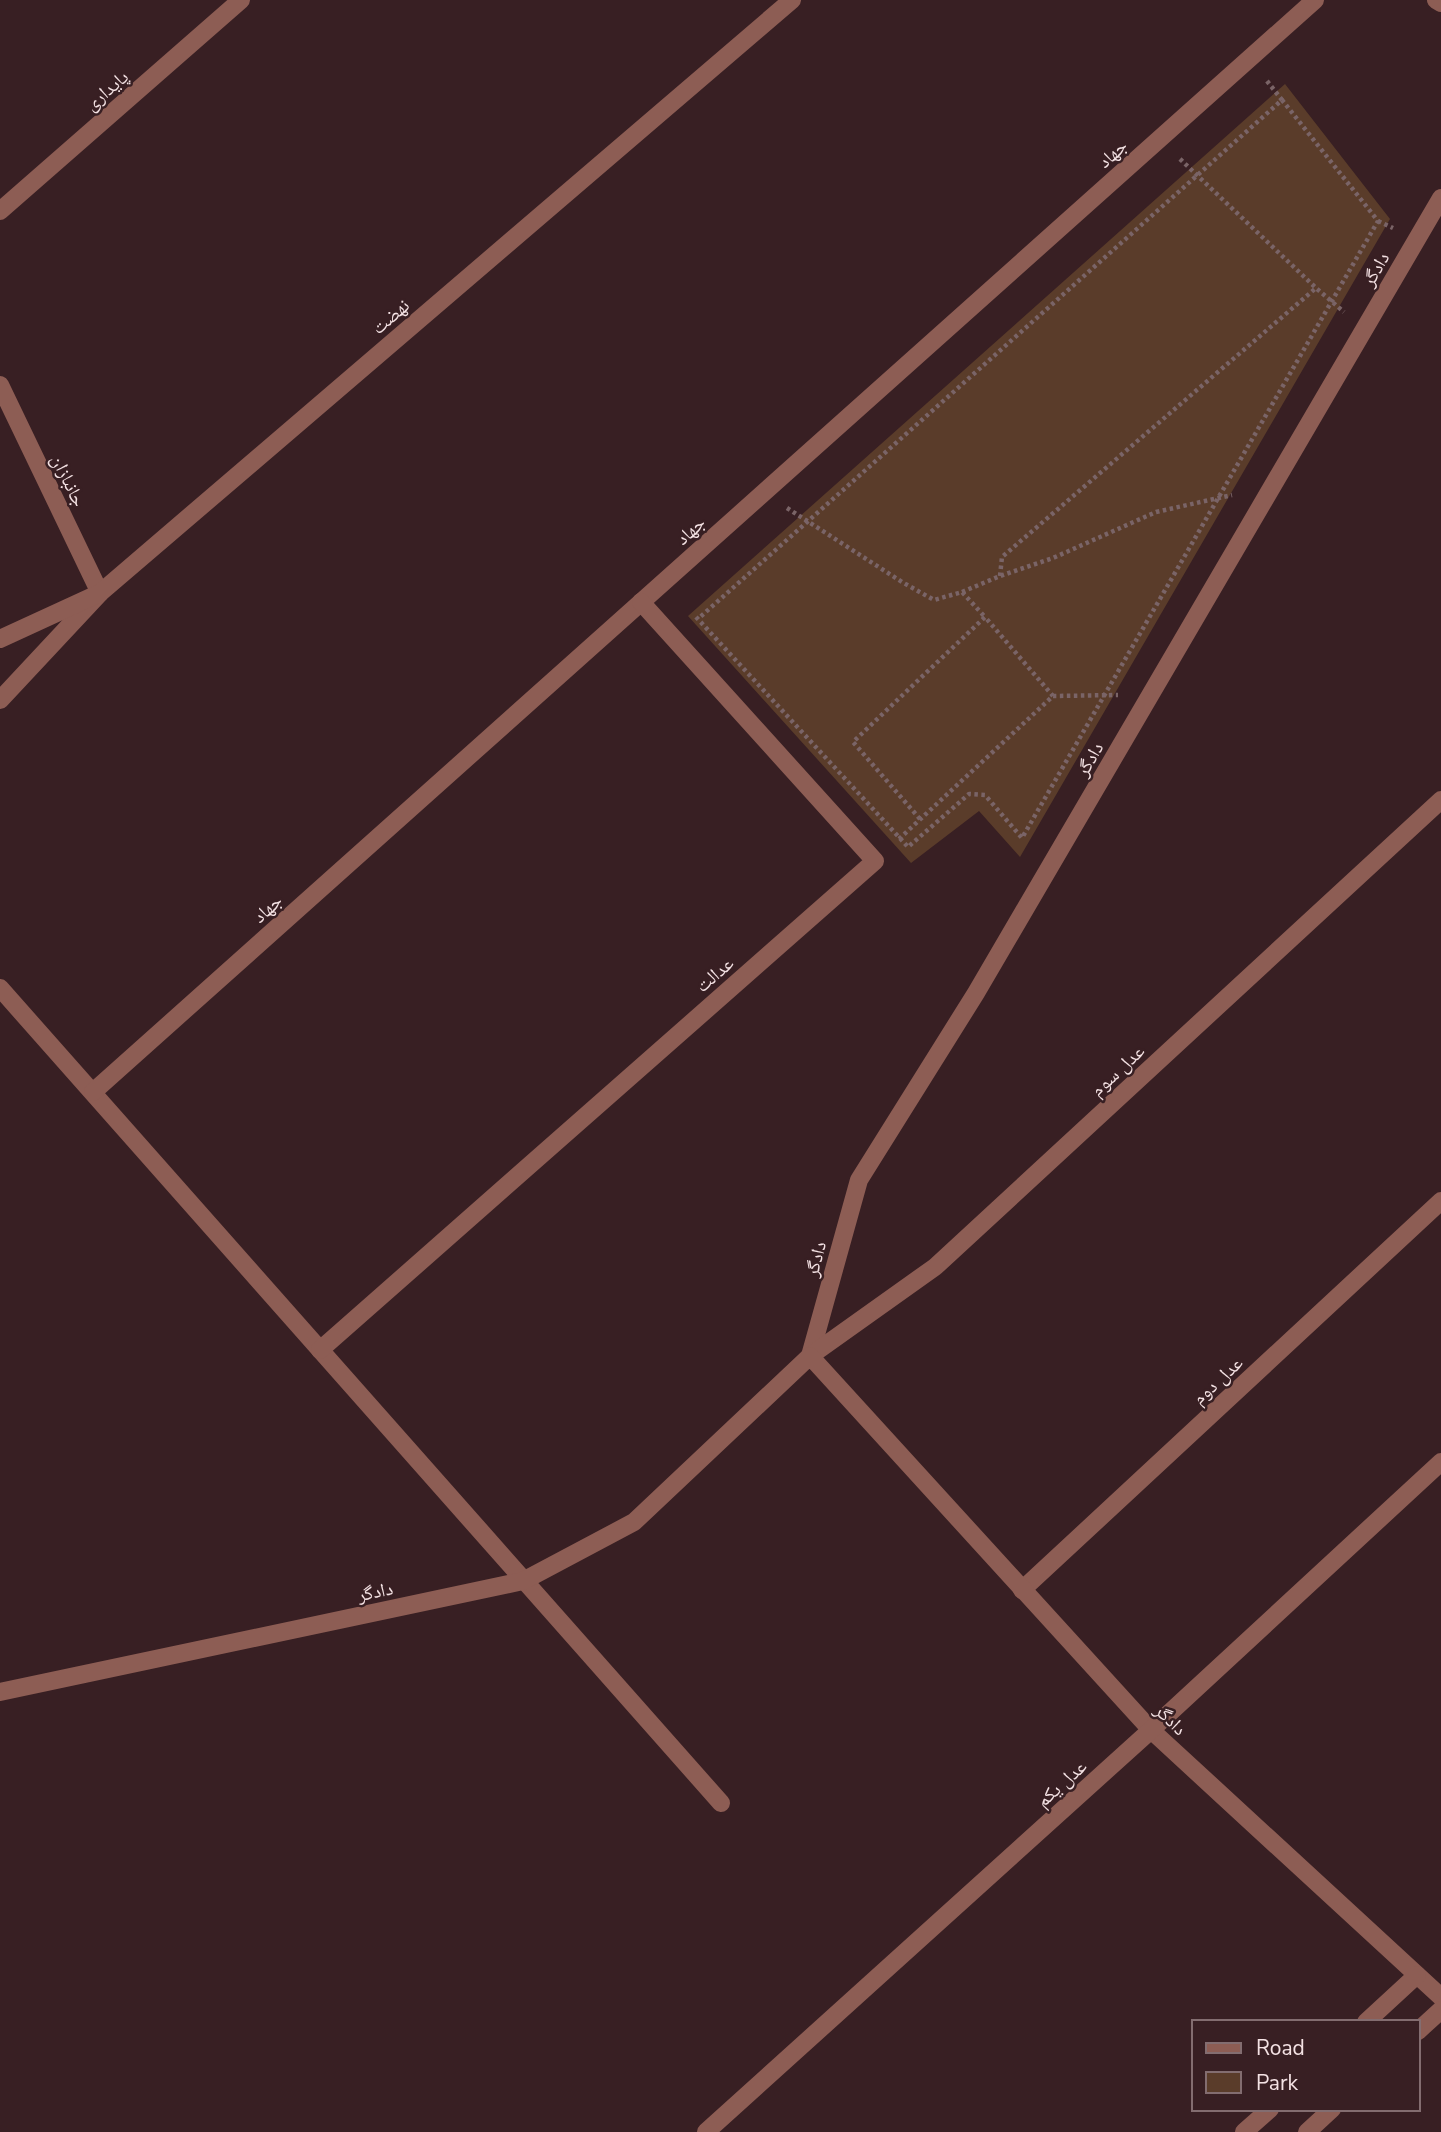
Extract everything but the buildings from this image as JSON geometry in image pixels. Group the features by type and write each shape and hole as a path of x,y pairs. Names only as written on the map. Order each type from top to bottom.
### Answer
{"street":[{"name":"پایداری","path":"0,211 241,0"},
{"name":"نهضت","path":"0,639 100,593 792,0"},
{"name":"جهاد","path":"93,1093 1315,0"},
{"path":"1436,0 1441,3"},
{"name":"دادگر","path":"0,1692 523,1581 634,1522 810,1356 859,1180 976,993 1441,198"},
{"name":"جانبازان","path":"0,385 100,593"},
{"path":"0,700 100,593"},
{"path":"642,602 875,861"},
{"name":"عدل سوم","path":"810,1356 934,1266 1441,800"},
{"name":"عدالت","path":"320,1350 875,861"},
{"path":"0,988 721,1803"},
{"name":"عدل دوم","path":"1022,1590 1441,1201"},
{"name":"دادگر","path":"810,1356 1151,1730 1441,1997"},
{"name":"عدل یکم","path":"706,2132 1151,1730 1441,1462"},
{"path":"1368,2020 1417,1975"},
{"path":"1420,2029 1441,2010"},
{"path":"1244,2132 1268,2111"},
{"path":"1307,2132 1330,2111"}],"path":[{"path":"1282,100 1378,221 1022,838 985,795 969,794 908,847 699,618 1197,176 1282,100"},
{"path":"1159,139 1364,330"},
{"path":"1000,576 1002,558 1317,288"},
{"path":"763,492 934,600 1053,558 1156,512 1274,484"},
{"path":"962,592 1053,696"},
{"path":"920,819 853,742 985,617"},
{"path":"875,861 1053,696 1151,694"}],"green space":[{"path":"1285,84 1390,219 1020,857 979,811 911,863 688,616"}]}
